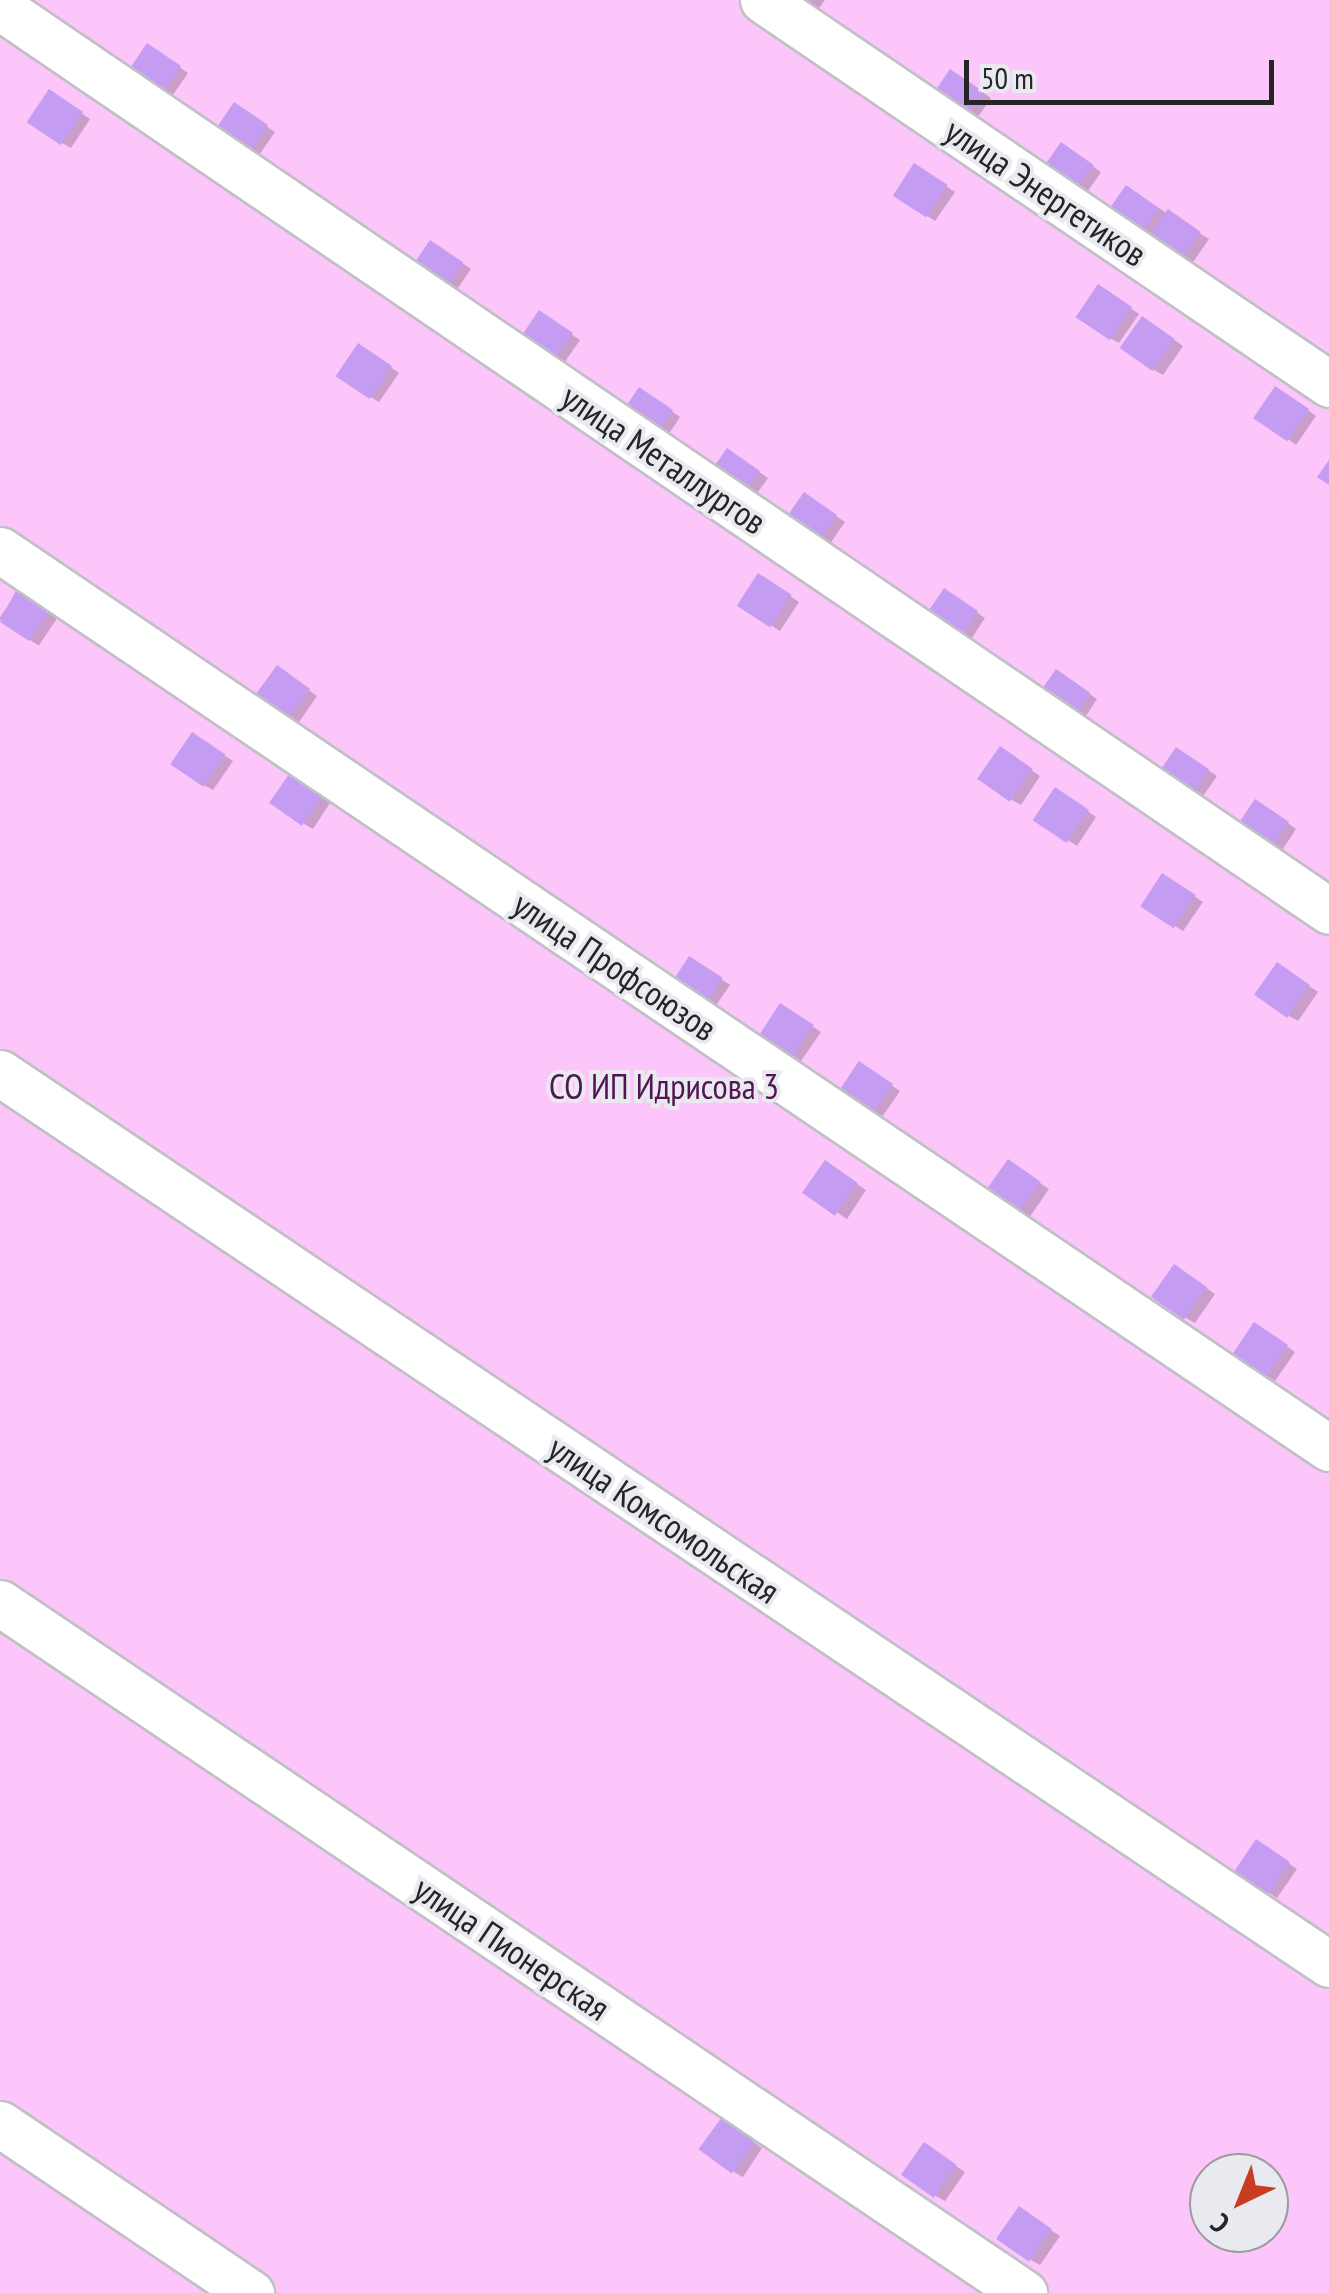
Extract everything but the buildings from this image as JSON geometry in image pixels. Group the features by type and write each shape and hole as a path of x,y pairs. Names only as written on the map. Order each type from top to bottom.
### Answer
{"street":[{"name":"улица Энергетиков","path":"763,0 1329,384"},
{"name":"улица Металлургов","path":"0,6 1329,911"},
{"name":"улица Профсоюзов","path":"0,550 1329,1448"},
{"name":"улица Комсомольская","path":"0,1073 1329,1964"},
{"name":"улица Пионерская","path":"0,1603 1024,2293"},
{"path":"0,2124 251,2293"}],"green space":[{"name":"СО ИП Идрисова 3","path":"0,0 1329,0 1329,2293 0,2293"}]}
